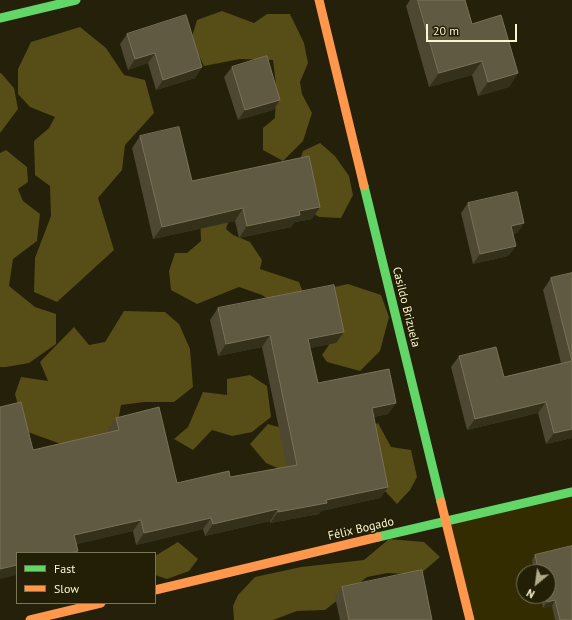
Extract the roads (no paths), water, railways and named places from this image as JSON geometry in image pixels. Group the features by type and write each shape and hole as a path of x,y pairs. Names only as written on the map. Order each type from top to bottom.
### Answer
{"street":[{"path":"0,18 76,0"},
{"name":"Casildo Brizuela","path":"319,0 470,620"},
{"name":"Félix Bogado","path":"156,590 572,492"},
{"path":"30,620 97,604"}]}
